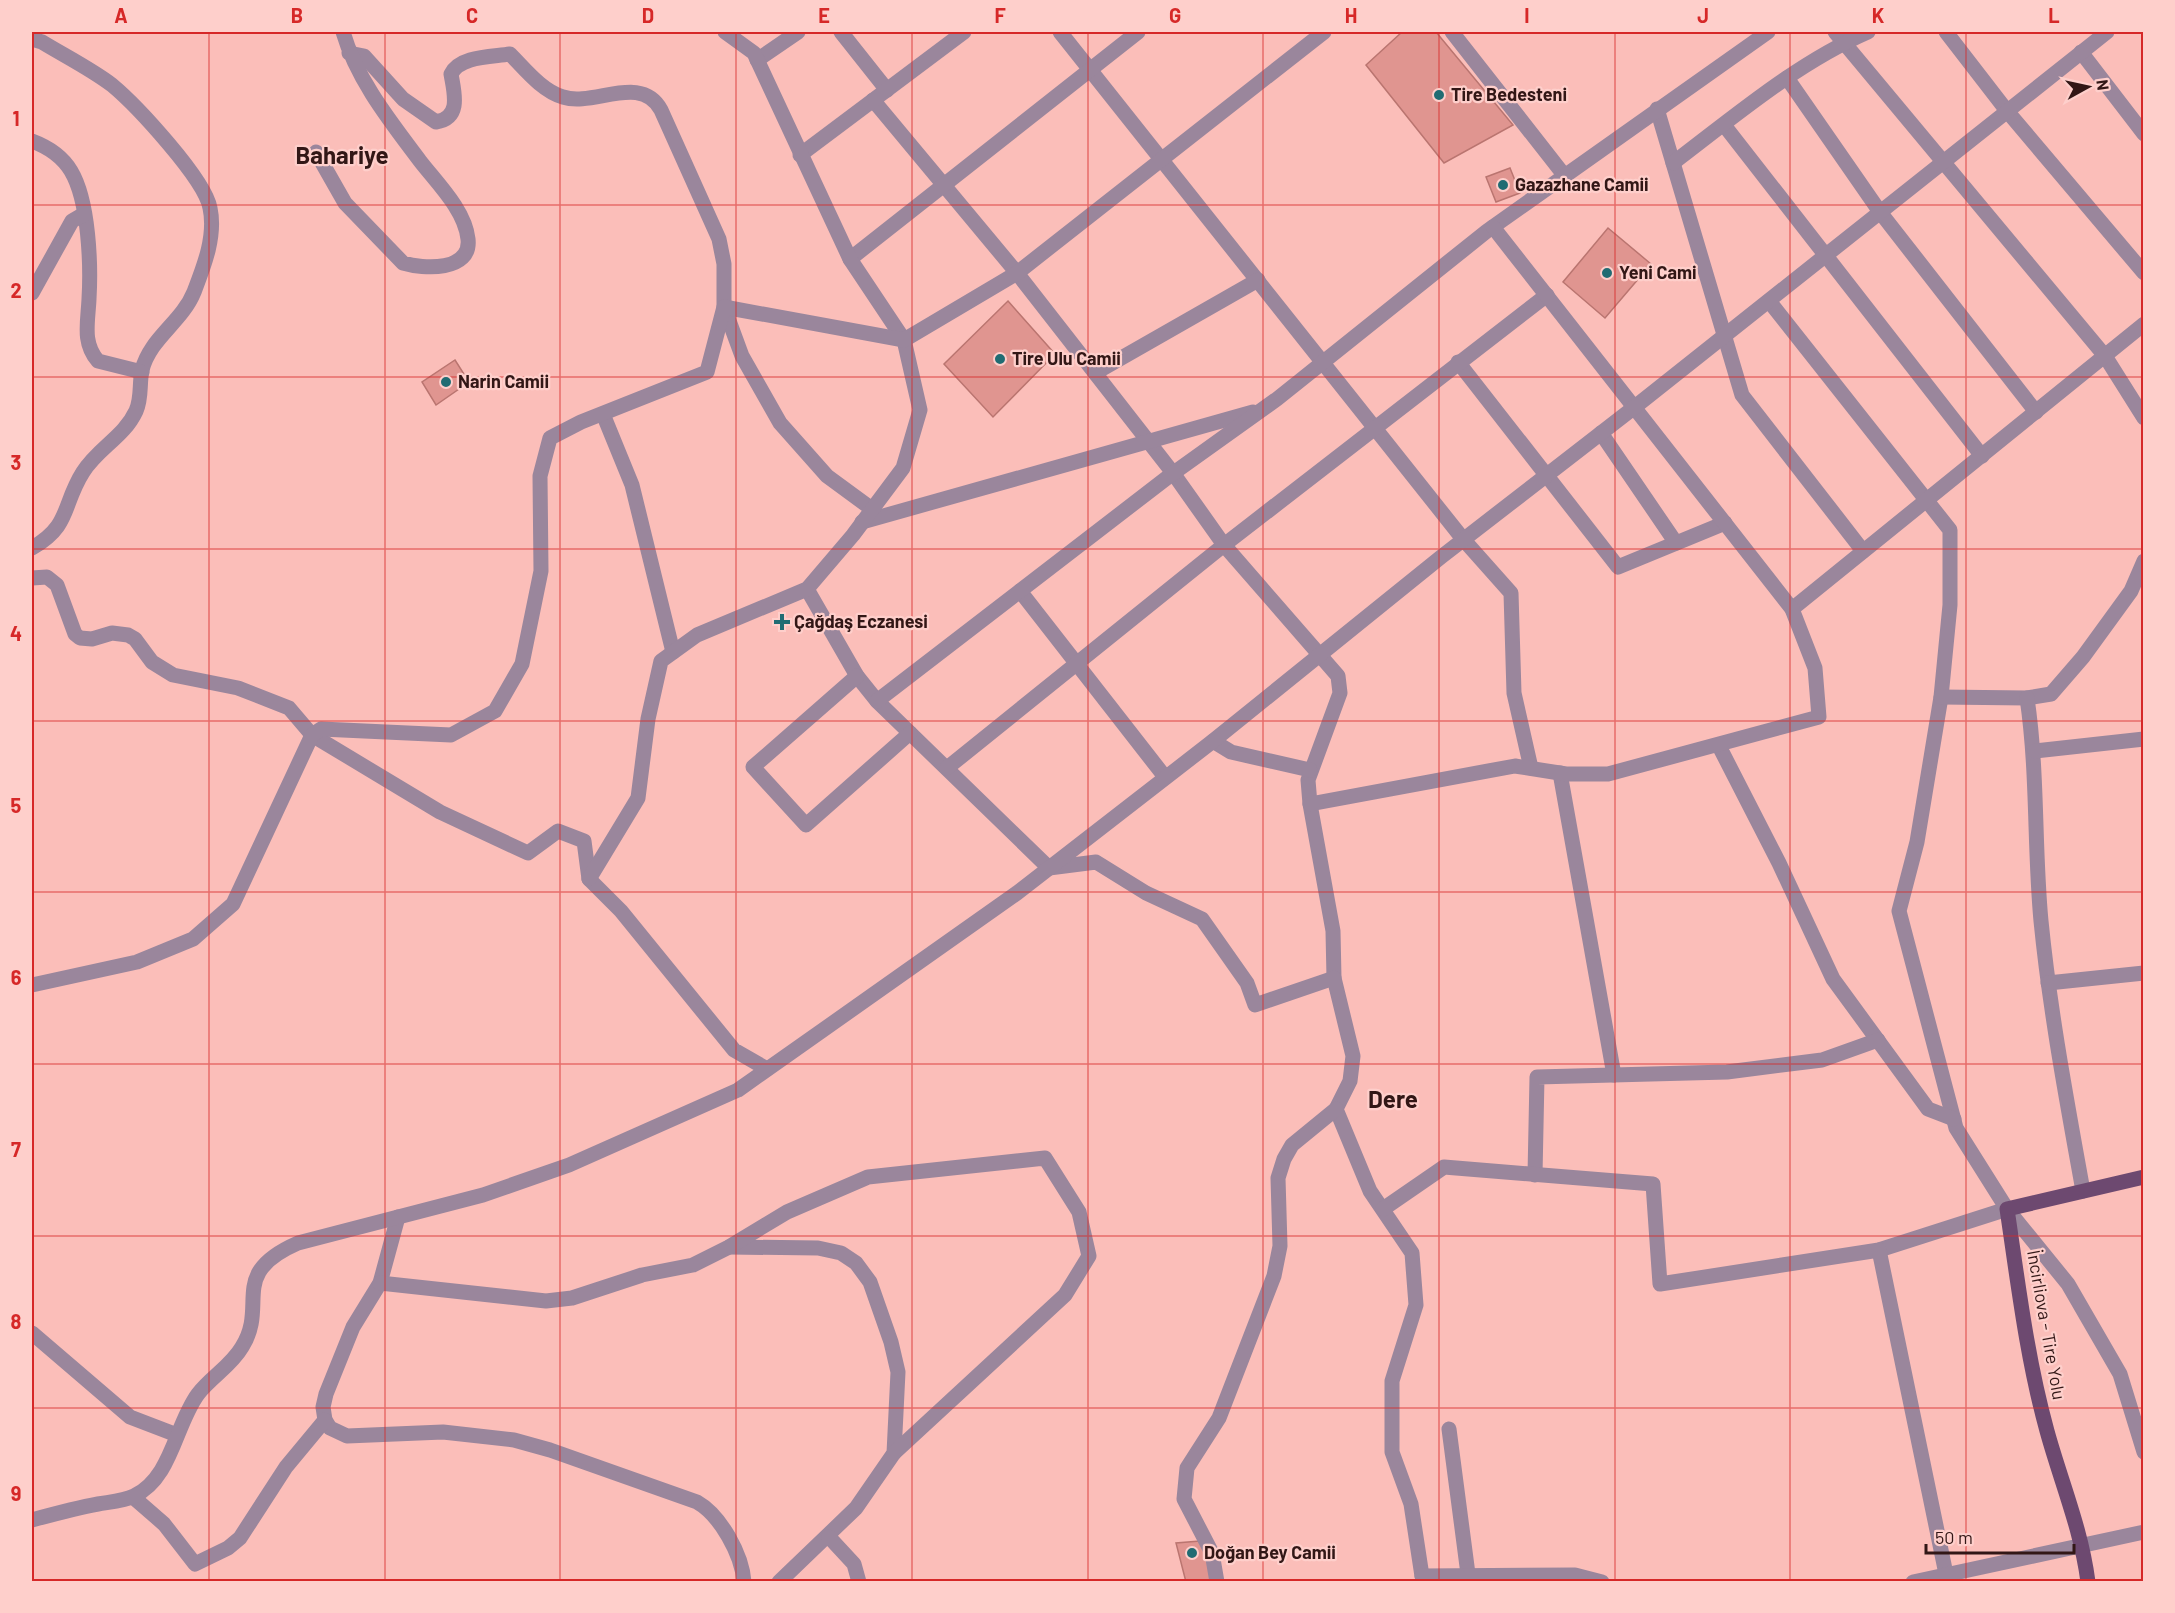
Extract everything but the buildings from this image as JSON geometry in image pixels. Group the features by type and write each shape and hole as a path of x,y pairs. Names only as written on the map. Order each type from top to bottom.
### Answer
{"main road":[{"path":"2007,1209 2144,1177"},
{"name":"İncirliova - Tire Yolu","path":"2007,1209 2024,1321 2047,1431 2083,1545 2088,1581"}],"street":[{"path":"316,152 345,203 403,263 415,267 442,267 464,256 468,238 457,210 398,131 349,53 343,32"},
{"path":"589,879 638,798 648,719 661,661 697,635 807,589 903,468 920,410 904,340 850,259 754,53 725,32"},
{"path":"757,60 798,32"},
{"path":"841,32 886,90"},
{"path":"800,155 964,32"},
{"path":"1060,32 1463,539 1511,593 1514,693 1531,768"},
{"path":"850,259 1138,32"},
{"path":"724,307 904,340 1017,273 1324,32"},
{"path":"1452,32 1564,175"},
{"path":"877,701 1173,473 1264,409 1493,227 1768,32"},
{"path":"1673,163 1840,37 1868,32"},
{"path":"1946,32 2007,111 2144,273"},
{"path":"32,1520 133,1497 148,1487 160,1472 187,1411 200,1392 242,1347 249,1330 253,1284 270,1259 298,1243 483,1196 570,1165 738,1090 1049,868 1213,741 1463,539 1724,337 2107,32"},
{"path":"1840,37 1942,163 2105,356 2144,418"},
{"path":"32,39 42,42 112,85 187,165 201,185 210,207 212,234 193,295 148,354 142,372 137,409 128,425 83,471 59,524 50,538 32,548"},
{"path":"2081,52 2144,134"},
{"path":"32,985 136,962 193,939 233,904 312,735 321,729 451,735 495,711 522,664 541,571 540,476 550,438 707,372 724,307 724,264 719,239 662,110 649,96 633,92 586,99 564,98 543,86 510,54 465,62 456,66 451,74 455,98 454,109 447,118 436,122 404,99 364,56 349,53"},
{"path":"1787,78 1880,212 2036,412"},
{"path":"873,100 1017,273 1173,473 1224,545 1338,676 1340,693 1310,770 1310,804 1333,931 1334,978 1353,1056 1350,1081 1336,1109 1292,1146 1284,1159 1278,1178 1280,1246 1274,1276 1219,1418 1187,1468 1185,1499 1212,1553 1217,1581"},
{"path":"1657,109 1742,395 1863,551"},
{"path":"1724,125 1982,456"},
{"path":"32,141 53,151 71,171 84,214 89,298 86,333 90,351 98,361 142,372"},
{"path":"32,293 72,221 84,214"},
{"path":"1310,804 1515,766 1560,773 1608,774 1719,746 1819,717 1815,668 1792,609 1636,406 1493,227"},
{"path":"1095,373 1258,280"},
{"path":"947,768 1224,545 1547,295"},
{"path":"1769,301 1950,530 1950,605 1941,697 1917,842 1899,911 1956,1128 2007,1209 2068,1284 2120,1374 2144,1452"},
{"path":"724,307 742,356 780,423 827,476 872,509"},
{"path":"1792,609 2144,324"},
{"path":"1458,362 1618,567 1725,523"},
{"path":"862,522 1264,409"},
{"path":"603,414 632,485 673,652"},
{"path":"1601,433 1676,543"},
{"path":"1941,697 2027,698 2051,694 2083,657 2131,591 2144,561"},
{"path":"32,578 47,577 57,585 75,634 80,638 92,639 112,633 128,635 161,670 173,675 238,688 289,708 312,735 440,812 528,854 558,831 584,841 589,879 621,911 734,1050 767,1069"},
{"path":"807,589 857,676 877,701 1049,868"},
{"path":"1020,591 1165,777"},
{"path":"857,676 753,767 806,825 910,733"},
{"path":"2027,698 2035,751 2040,918 2048,983 2083,1191"},
{"path":"2035,751 2144,739"},
{"path":"1213,741 1231,752 1310,770"},
{"path":"1719,746 1779,863 1833,979 1928,1109 1954,1119"},
{"path":"1560,773 1614,1075"},
{"path":"1049,868 1096,862 1146,893 1202,919 1247,983 1255,1005 1334,978"},
{"path":"2048,983 2144,973"},
{"path":"1535,1175 1537,1077 1727,1072 1822,1060 1878,1040"},
{"path":"1336,1109 1370,1191 1412,1253 1416,1305 1392,1381 1392,1452 1410,1504 1424,1579 1468,1574 1575,1575 1602,1581"},
{"path":"380,1283 546,1301 572,1298 642,1275 693,1264 729,1247 788,1212 868,1177 1045,1158 1079,1212 1089,1256 1065,1295 894,1453 856,1508 829,1537 779,1581"},
{"path":"1383,1209 1444,1167 1653,1184 1660,1284 1879,1250 2007,1209"},
{"path":"398,1217 380,1283 353,1327 326,1394 323,1407 325,1420 337,1433 347,1436 443,1432 514,1440 550,1450 697,1502 715,1516 739,1560 744,1581"},
{"path":"729,1247 818,1248 841,1253 856,1263 870,1282 891,1342 898,1372 894,1453"},
{"path":"1879,1250 1946,1574"},
{"path":"32,1333 130,1417 177,1435"},
{"path":"133,1497 164,1524 195,1564 228,1548 240,1538 286,1467 325,1420"},
{"path":"1449,1430 1468,1574"},
{"path":"1913,1581 2144,1532"},
{"path":"829,1537 854,1564 859,1581"}],"place":[{"name":"Tire Bedesteni","path":"1439,95"},
{"name":"Gazazhane Camii","path":"1503,185"},
{"name":"Yeni Cami","path":"1607,273"},
{"name":"Tire Ulu Camii","path":"1000,359"},
{"name":"Narin Camii","path":"446,382"},
{"name":"Çağdaş Eczanesi","path":"782,622"},
{"name":"Doğan Bey Camii","path":"1192,1553"}],"district":[{"name":"Bahariye","path":"342,156"},
{"name":"Dere","path":"1393,1100"}]}
